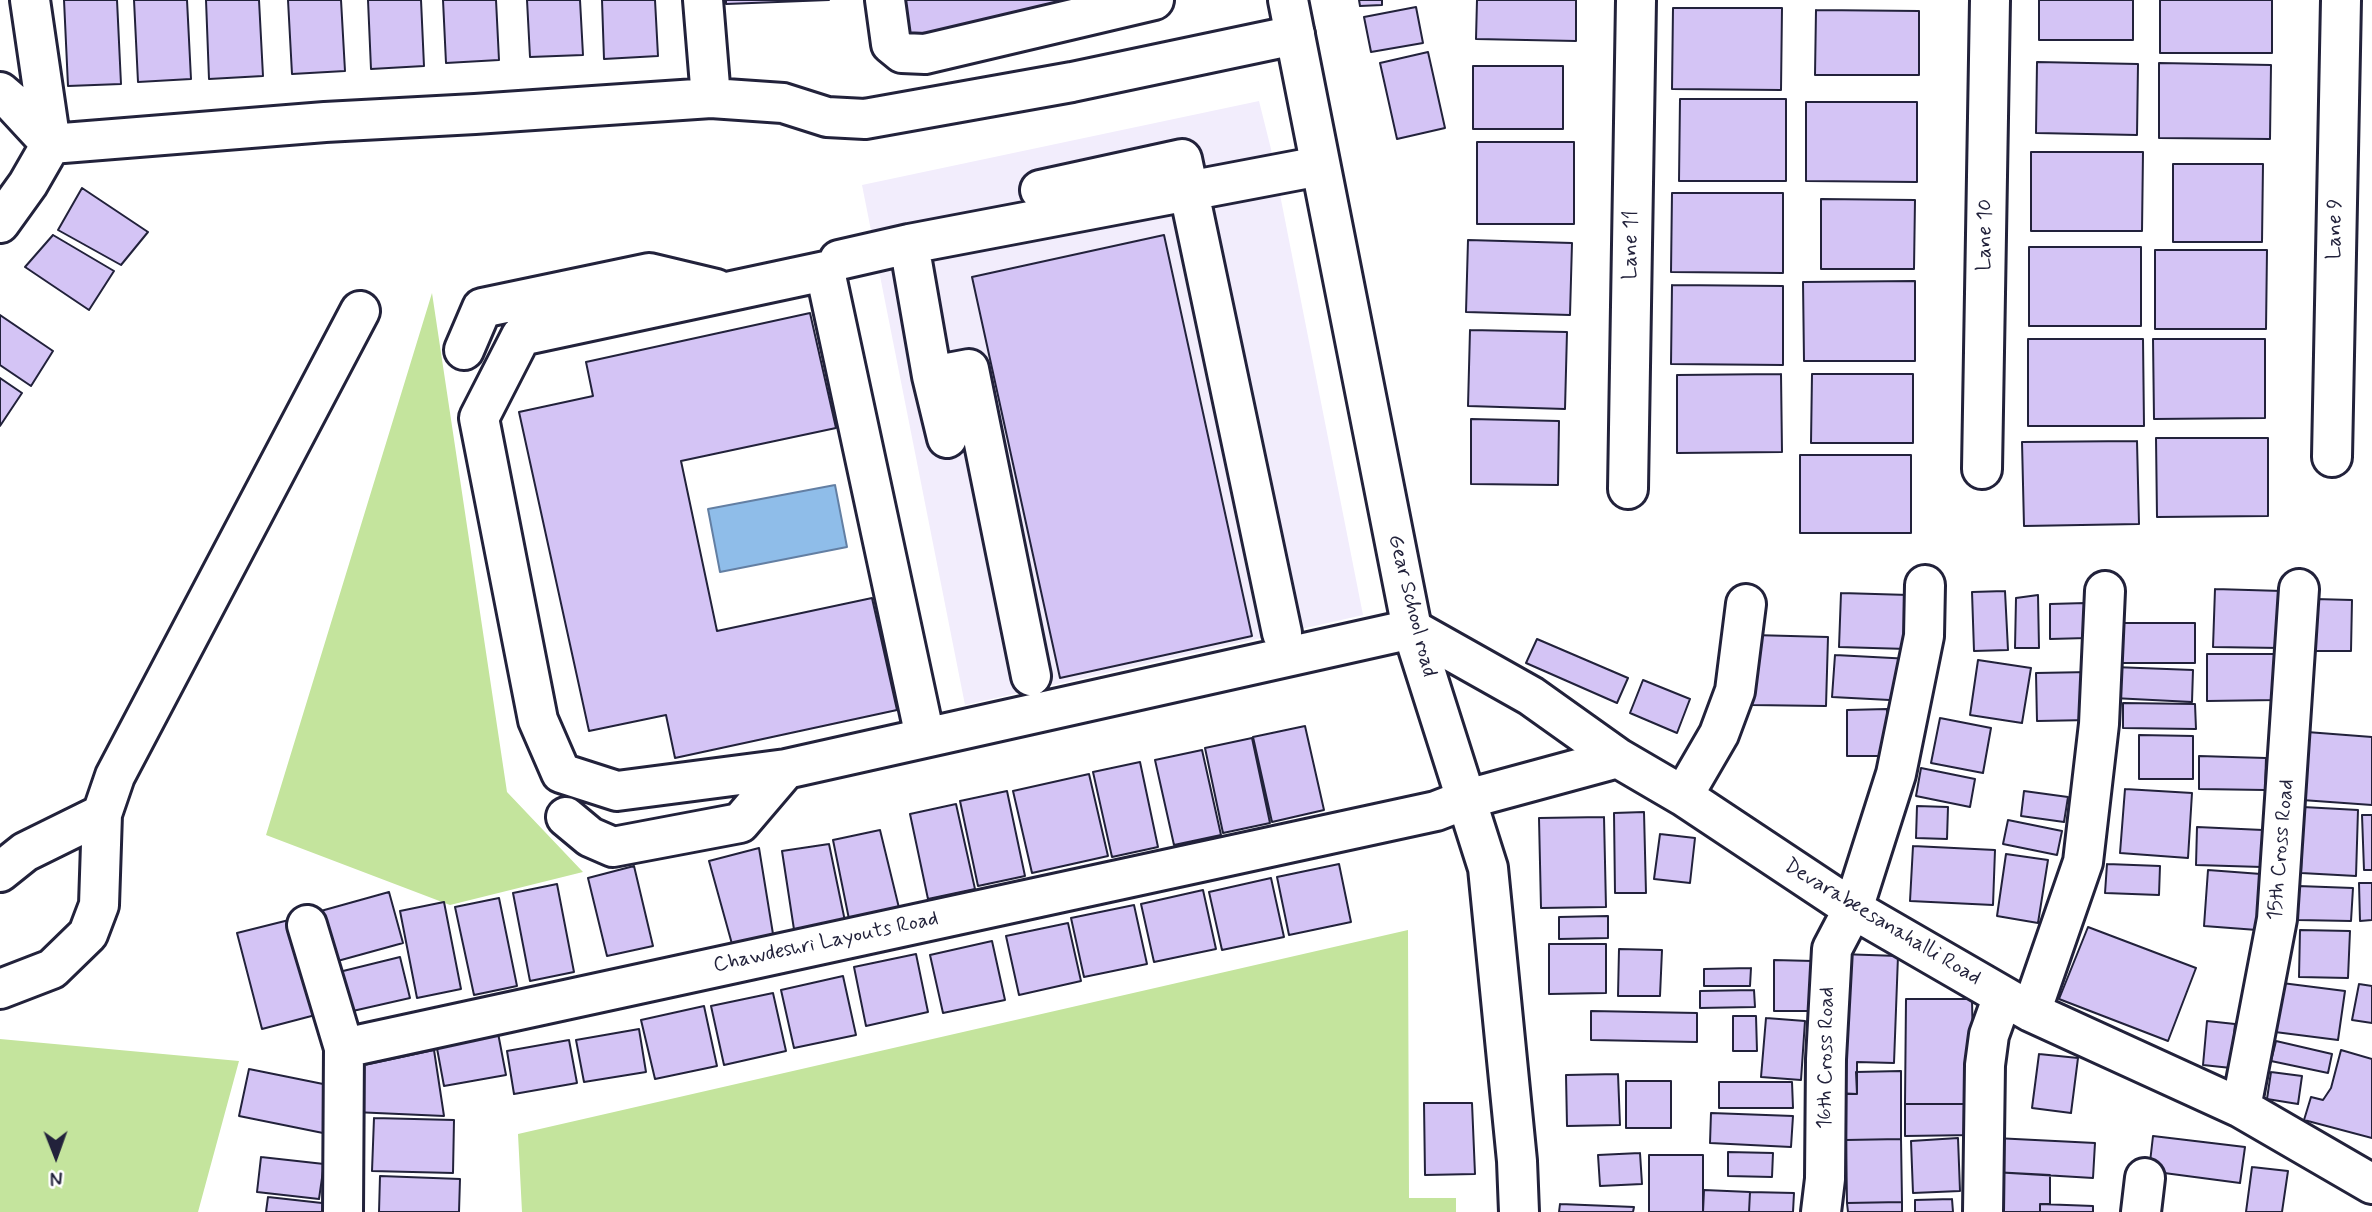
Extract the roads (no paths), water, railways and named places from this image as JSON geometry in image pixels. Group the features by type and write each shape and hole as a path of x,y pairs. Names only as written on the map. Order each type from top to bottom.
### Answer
{"street":[{"path":"703,0 711,98"},
{"path":"885,0 891,44 902,53 925,54 1154,0"},
{"name":"Lane 11","path":"1628,489 1636,0"},
{"name":"Lane 10","path":"1982,469 1990,0"},
{"name":"Lane 9","path":"2332,457 2341,0"},
{"path":"0,223 28,184 51,144 20,7"},
{"path":"51,144 325,122 488,114 711,98 783,103 827,117 865,119 1072,82 1292,18"},
{"name":"Gear School road","path":"1292,18 1412,629 1488,868 1517,1161 1519,1212"},
{"path":"0,92 51,144"},
{"path":"1040,190 1182,159 1282,633"},
{"path":"839,260 909,244 1320,166"},
{"path":"909,244 932,376 947,439"},
{"path":"925,737 825,271 521,336 479,418 538,720 561,773 617,791 786,769 1412,629"},
{"path":"464,350 482,308 649,273 726,292"},
{"path":"0,989 52,969 88,934 99,905 102,814 115,776 360,311"},
{"path":"932,376 969,369 1031,676"},
{"name":"16th Cross Road","path":"1821,1212 1825,1179 1828,1005 1832,949 1853,909 1896,774 1924,636 1925,584"},
{"name":"15th Cross Road","path":"2241,1108 2277,919 2294,696 2299,589"},
{"path":"1983,1212 1985,1065 1989,1035 2017,1004 2082,862 2099,724 2105,591"},
{"path":"1684,796 1719,734 1735,691 1746,604"},
{"name":"Devarabeesanahalli Road","path":"1412,629 1531,696 1618,758 1684,796 1853,909 2017,1004 2241,1108 2372,1184"},
{"name":"Chawdeshri Layouts Road","path":"344,1048 1436,811 1467,799 1618,758"},
{"path":"566,817 590,836 613,847 740,823 786,769"},
{"path":"0,872 25,852 102,814"},
{"path":"307,925 344,1048 343,1212"}],"water":[{"path":"835,485 847,547 720,572 708,509"}]}
